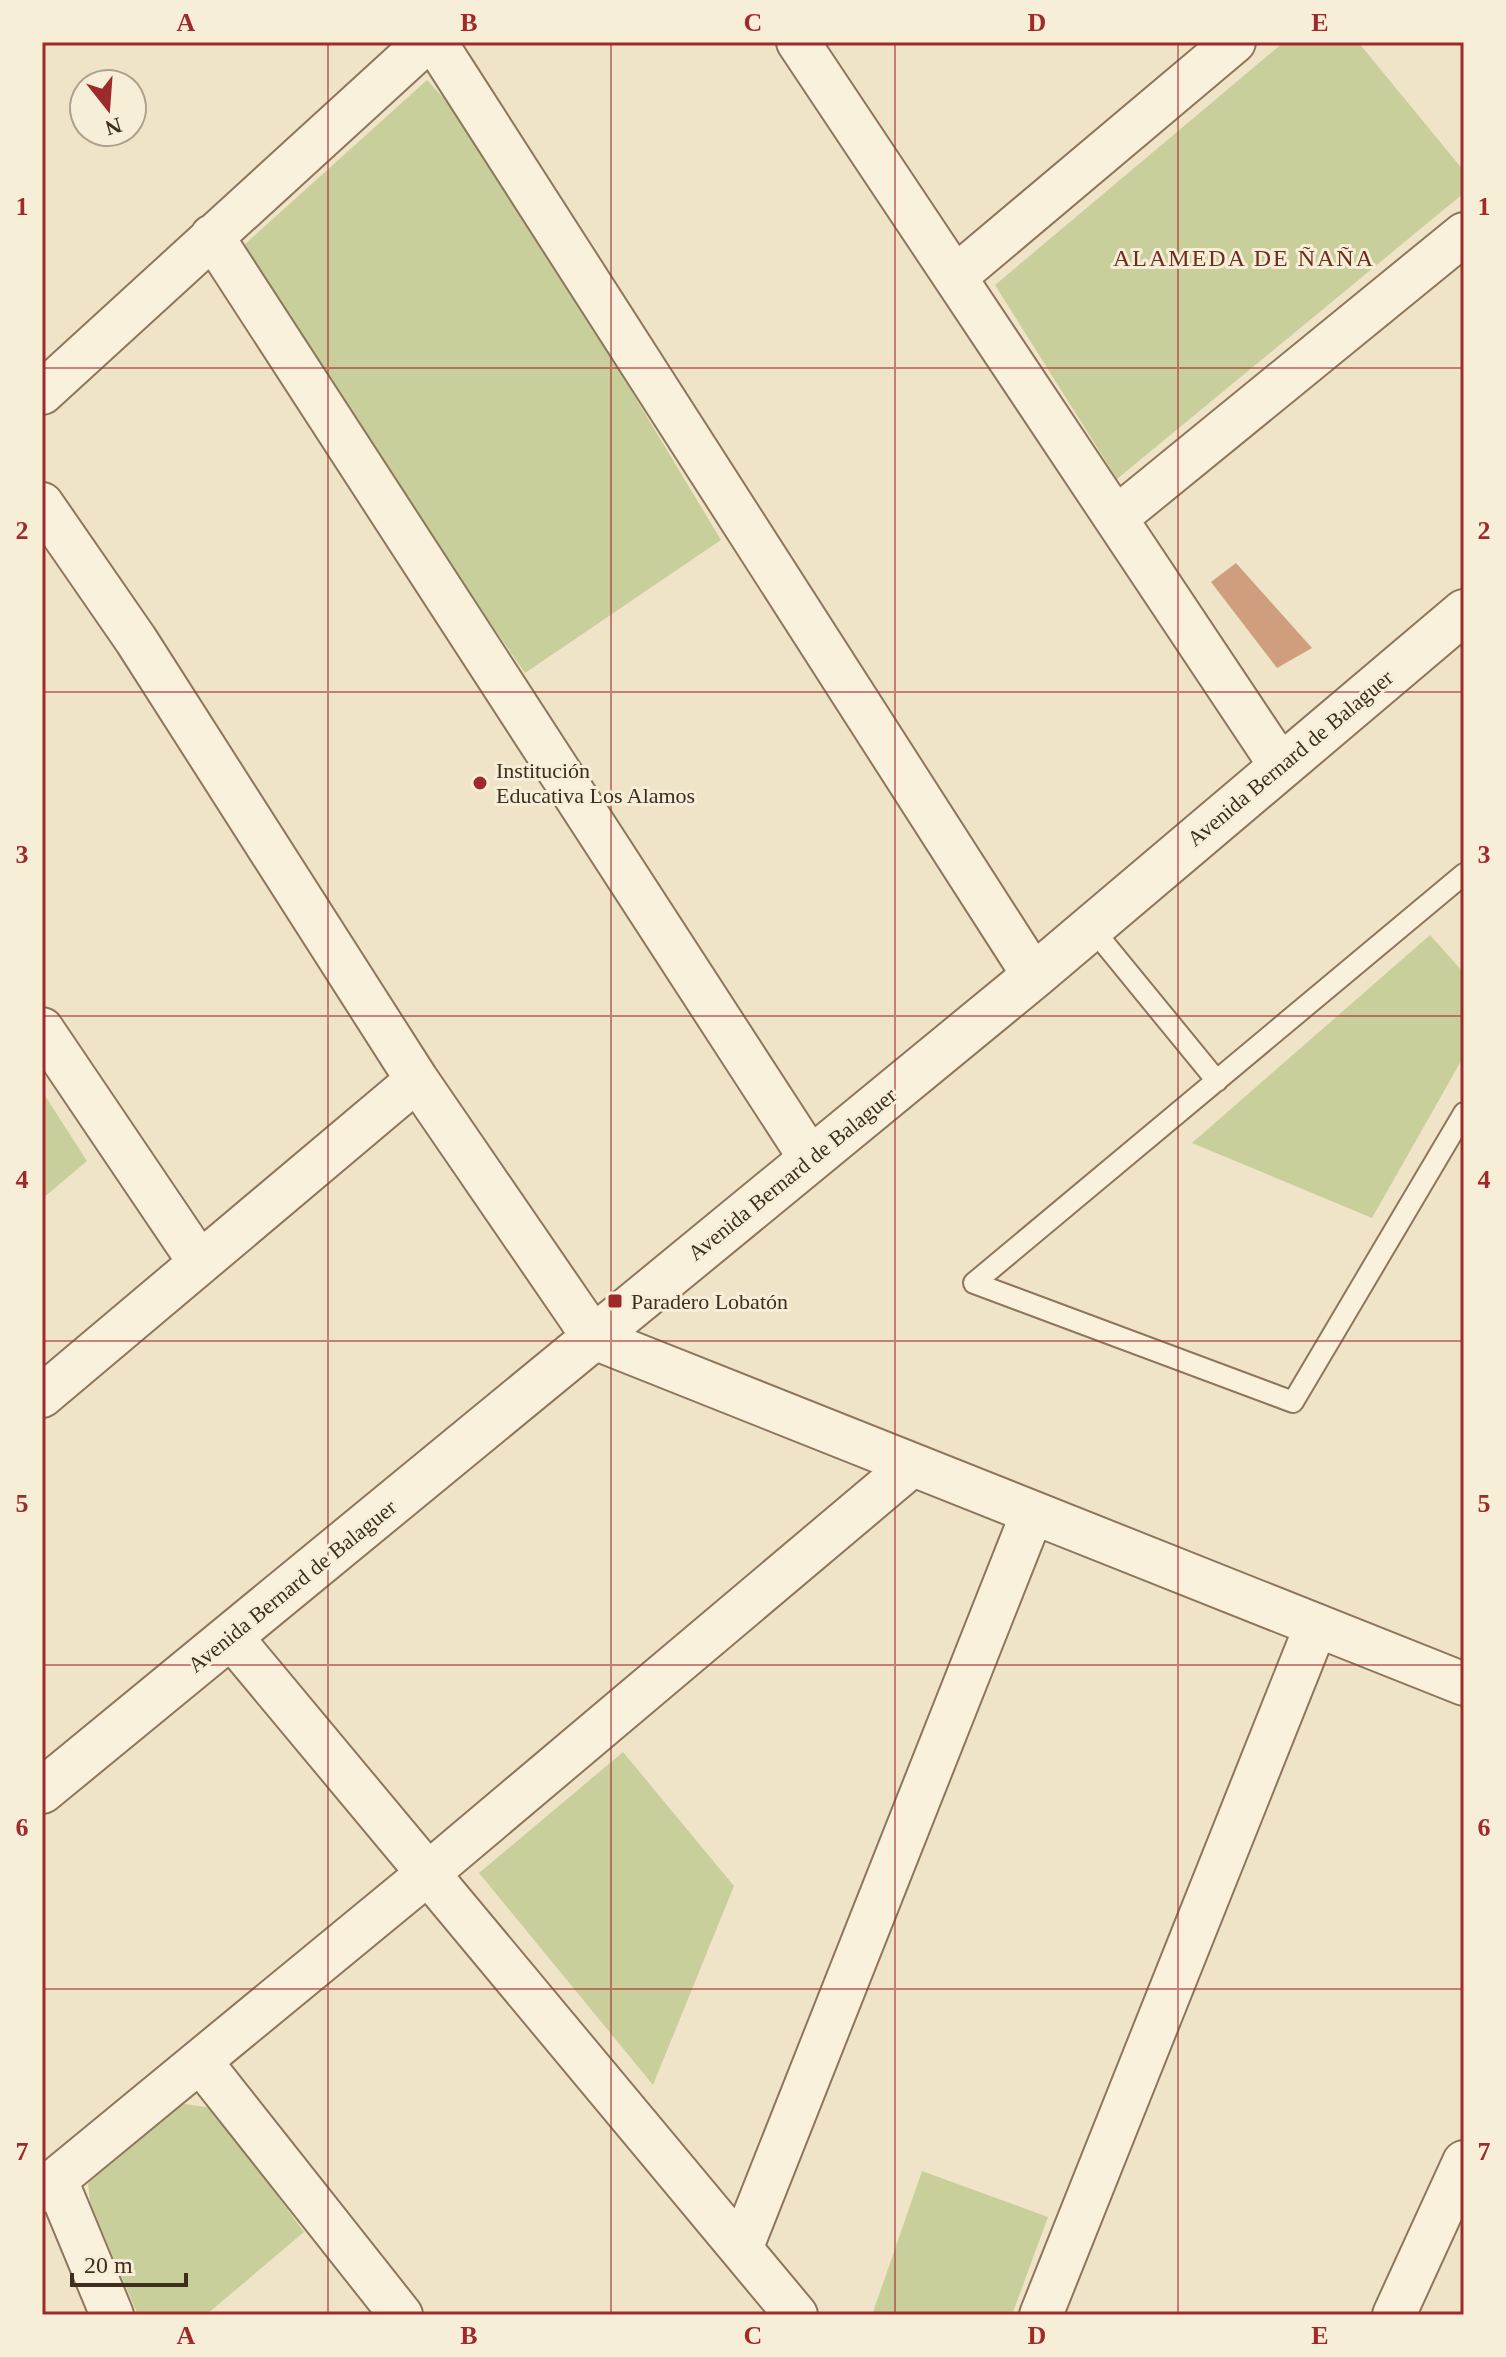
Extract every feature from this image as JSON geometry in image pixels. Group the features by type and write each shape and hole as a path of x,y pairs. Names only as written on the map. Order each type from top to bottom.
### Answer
{"street":[{"path":"42,393 426,42"},
{"path":"435,42 1034,976"},
{"path":"798,42 1280,765"},
{"path":"955,277 1234,42"},
{"path":"1116,518 1464,234"},
{"path":"212,236 810,1158"},
{"path":"42,504 136,640 417,1080 594,1338 1464,1684"},
{"name":"Avenida Bernard de Balaguer","path":"42,1791 1034,976 1464,612"},
{"path":"42,1029 200,1263"},
{"path":"42,1396 417,1080"},
{"path":"112,2315 49,2186 426,1875 911,1466"},
{"path":"741,2249 1032,1514"},
{"path":"1041,2315 1316,1626"},
{"path":"231,1637 426,1875 796,2315"},
{"path":"200,2061 401,2315"},
{"path":"1394,2315 1464,2162"}],"lane":[{"path":"1464,874 974,1283 1293,1402 1464,1113"},
{"path":"1091,927 1217,1081"}],"green space":[{"path":"1284,42 1358,42 1464,171 1464,193 1117,479 995,285"},
{"path":"427,80 477,134 721,540 525,673 233,255"},
{"path":"1430,935 1464,973 1464,1056 1372,1218 1192,1143"},
{"path":"42,1091 87,1161 42,1199"},
{"path":"623,1752 734,1886 653,2085 479,1873"},
{"path":"184,2104 213,2108 304,2232 206,2315 138,2315 90,2202 88,2183"},
{"path":"922,2171 1048,2217 1012,2315 872,2315"}],"building":[{"path":"1236,563 1312,648 1277,668 1211,582"}],"place":[{"name":"Institución Educativa Los Alamos","path":"480,783"},
{"name":"Paradero Lobatón","path":"615,1301"}],"district":[{"name":"ALAMEDA DE ÑAÑA","path":"1244,258"}]}
